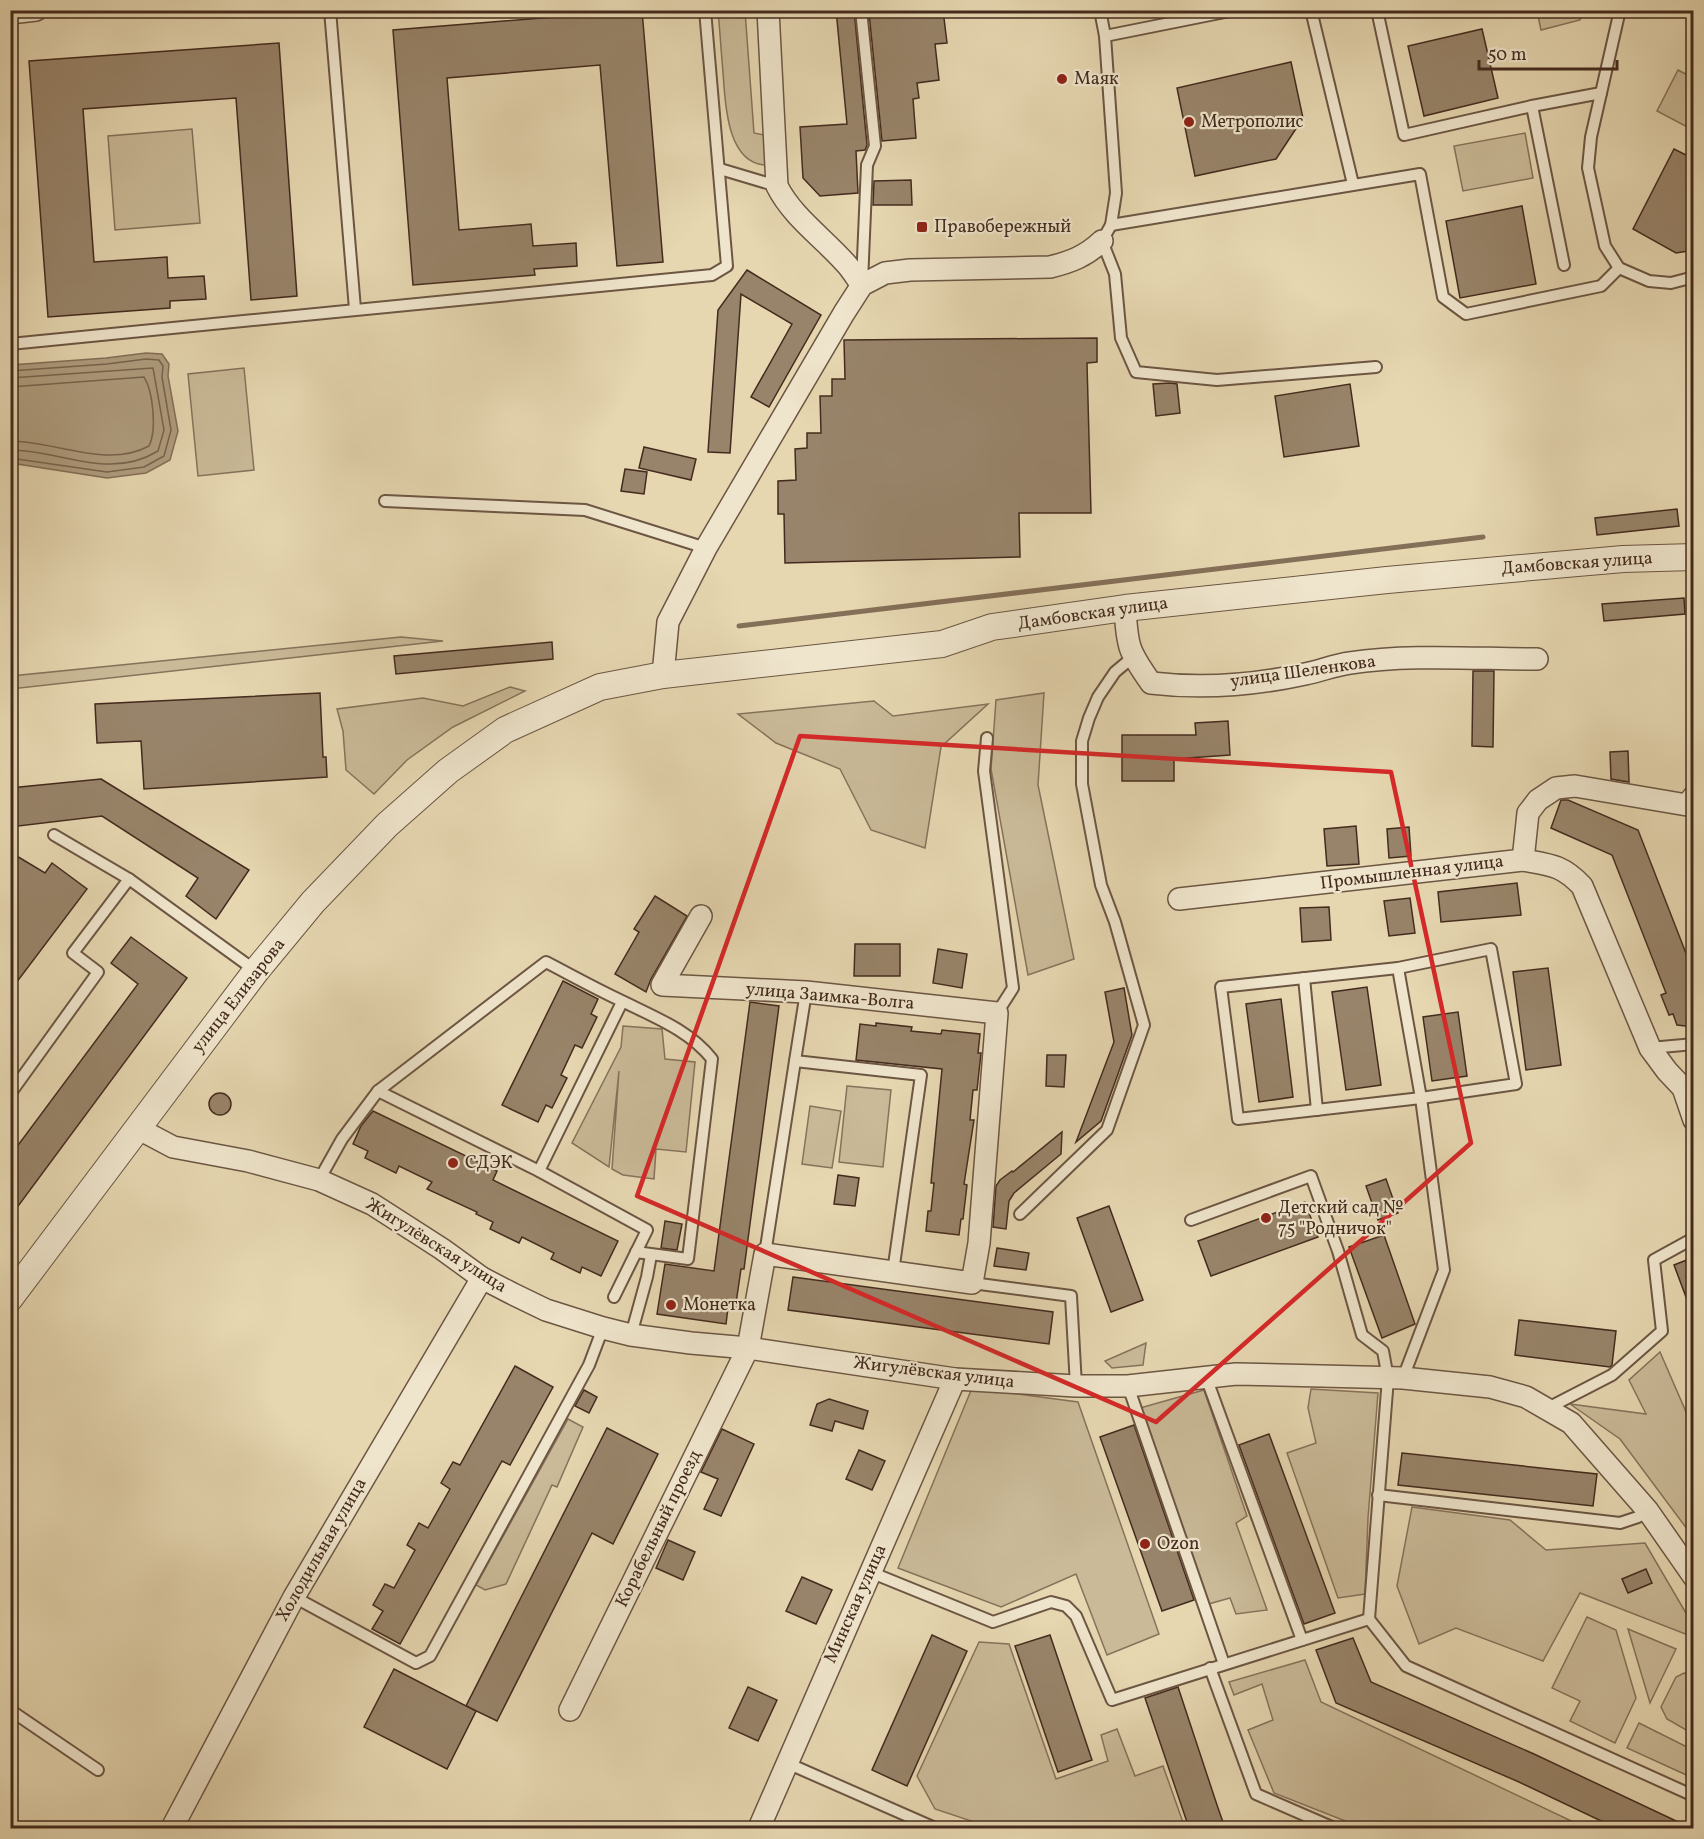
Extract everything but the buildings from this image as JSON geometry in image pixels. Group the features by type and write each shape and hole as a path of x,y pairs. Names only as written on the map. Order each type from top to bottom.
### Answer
{"street":[{"path":"10,13 36,10"},
{"path":"768,10 777,186 783,198 848,266 862,285"},
{"path":"663,675 668,622 706,548 862,285 885,273 910,270 1050,267 1089,253 1106,233"},
{"path":"1646,558 1694,546"},
{"name":"Дамбовская улица","path":"505,730 600,687 663,675 942,644 992,627 1125,608 1387,580 1646,558 1694,557"},
{"name":"улица Шеленкова","path":"1125,608 1126,639 1133,657 1151,683 1184,687 1281,678 1349,663 1406,659 1537,659"},
{"name":"улица Елизарова","path":"10,1298 256,971 313,902 387,825 448,771 505,730"},
{"name":"Промышленная улица","path":"1179,899 1523,860 1528,813 1538,800 1556,788 1575,786 1687,805 1694,795"},
{"path":"1523,860 1569,872 1582,886 1650,1048 1683,1088 1694,1120"},
{"name":"улица Заимка-Волга","path":"701,916 662,985 806,992 997,1013"},
{"path":"765,1254 972,1282 979,1243 997,1013"},
{"name":"Жигулёвская улица","path":"139,1129 173,1147 248,1161 319,1180 372,1204 482,1278 546,1310 630,1335 748,1348 955,1379 1076,1386 1128,1386 1236,1374 1396,1378 1490,1387 1526,1397 1571,1423 1648,1511 1694,1577"},
{"name":"Корабельный проезд","path":"570,1710 748,1348 765,1254"},
{"name":"Холодильная улица","path":"172,1828 294,1597 482,1278"},
{"name":"Минская улица","path":"759,1828 955,1379"}],"lane":[{"path":"330,10 355,309"},
{"path":"10,344 712,275 727,266 705,10"},
{"path":"861,10 875,147 867,165 862,285"},
{"path":"1100,10 1105,36 1116,193 1106,233 1120,303 1121,338 1136,372 1217,380 1376,367"},
{"path":"1105,36 1235,10"},
{"path":"1311,10 1353,184"},
{"path":"1377,10 1404,135 1601,93"},
{"path":"1620,10 1591,137 1588,168 1605,246 1619,268 1649,281 1671,283 1694,277"},
{"path":"1532,106 1564,265"},
{"path":"720,169 777,186"},
{"path":"1106,233 1353,184 1419,174 1443,297 1466,314 1601,286 1619,268"},
{"path":"385,501 585,510 706,548"},
{"path":"1020,1214 1107,1130 1144,1024 1115,922 1101,885 1082,784 1082,741 1089,718 1098,697 1115,672 1133,657"},
{"path":"987,738 984,771 1013,987 997,1013"},
{"path":"54,835 129,879 256,971"},
{"path":"10,1094 98,972 73,953 129,879"},
{"path":"1491,950 1516,1084 1421,1098 1238,1119 1221,987 1398,968 1491,950"},
{"path":"319,1180 342,1139 378,1091 546,962 622,1002 663,1019 705,1050 712,1059 688,1259 636,1252"},
{"path":"1398,968 1421,1098 1444,1270 1396,1378 1378,1495 1368,1619 1406,1666 1694,1796"},
{"path":"1304,978 1317,1110"},
{"path":"765,1254 806,992"},
{"path":"539,1171 622,1002"},
{"path":"1650,1048 1694,1044"},
{"path":"795,1061 921,1075 893,1272"},
{"path":"378,1091 539,1171 647,1230 614,1298"},
{"path":"1191,1220 1311,1176 1338,1251 1362,1335 1383,1351 1396,1378"},
{"path":"1546,1409 1612,1375 1662,1331 1654,1260 1694,1238"},
{"path":"630,1335 651,1255"},
{"path":"972,1282 1071,1296 1076,1386"},
{"path":"294,1597 416,1663 430,1656 589,1365 603,1328"},
{"path":"1206,1377 1302,1640"},
{"path":"1128,1386 1224,1664"},
{"path":"1378,1495 1620,1523 1648,1511"},
{"path":"870,1572 993,1622 1051,1602 1066,1606 1076,1616 1112,1700 1368,1619"},
{"path":"1210,1668 1256,1794 1334,1828"},
{"path":"10,1710 98,1770"},
{"path":"787,1763 936,1828"}],"highlighted area":[{"path":"800,736 1391,772 1471,1143 1156,1422 637,1196"}],"shaded area":[{"path":"1537,10 1582,11 1580,20 1541,30"},
{"path":"718,11 745,11 754,133 764,135 768,165 754,162 744,155 730,129 725,98"},
{"path":"1678,70 1693,78 1693,130 1657,111"},
{"path":"192,129 200,223 115,230 108,136"},
{"path":"1525,133 1533,178 1463,191 1454,146"},
{"path":"244,368 254,470 198,476 188,374"},
{"path":"401,637 443,641 11,689 11,676"},
{"path":"510,687 525,691 453,727 407,760 374,794 346,770 343,731 337,709 423,698 463,706"},
{"path":"1044,693 1038,785 1074,959 1028,975 991,769 996,700"},
{"path":"874,701 893,716 988,704 941,747 925,848 871,830 840,769 776,743 738,714"},
{"path":"623,1026 662,1029 665,1059 695,1062 686,1152 656,1149 654,1179 623,1175 612,1169 619,1071 609,1167 572,1143 621,1047"},
{"path":"847,1086 891,1090 883,1167 839,1162"},
{"path":"810,1106 841,1111 832,1168 802,1164"},
{"path":"1146,1343 1143,1365 1112,1368 1105,1361"},
{"path":"1660,1352 1693,1428 1693,1537 1620,1439 1570,1404 1646,1414 1629,1380"},
{"path":"972,1388 1078,1402 1159,1634 1107,1655 1076,1574 1001,1607 898,1568"},
{"path":"1311,1389 1378,1393 1368,1518 1365,1594 1338,1598 1287,1453 1316,1443 1308,1408"},
{"path":"1204,1390 1247,1516 1236,1523 1267,1610 1236,1614 1230,1598 1205,1605 1140,1408"},
{"path":"568,1419 583,1427 557,1487 552,1485 506,1584 485,1590 476,1585"},
{"path":"1412,1507 1510,1520 1546,1550 1645,1543 1693,1625 1693,1637 1580,1593 1543,1661 1456,1628 1419,1644 1397,1586"},
{"path":"1587,1617 1616,1630 1636,1698 1615,1743 1570,1721 1580,1701 1552,1688"},
{"path":"1628,1629 1676,1649 1650,1703"},
{"path":"979,1642 1009,1644 1056,1779 1108,1761 1101,1735 1117,1729 1135,1776 1163,1766 1185,1828 992,1828 935,1809 917,1776"},
{"path":"1305,1660 1321,1702 1586,1828 1363,1828 1274,1793 1248,1730 1273,1720 1262,1684 1234,1695 1229,1682"},
{"path":"1684,1673 1693,1677 1693,1734 1667,1719 1661,1707 1676,1677"},
{"path":"1639,1723 1693,1750 1693,1778 1627,1748"}],"water":[{"path":"146,353 162,354 169,364 168,376 178,431 170,460 146,473 107,478 11,463 11,365"}],"waterway":[{"path":"739,626 1483,537"}],"place":[{"name":"Маяк","path":"1062,79"},
{"name":"Метрополис","path":"1189,122"},
{"name":"Правобережный","path":"922,227"},
{"name":"СДЭК","path":"453,1163"},
{"name":"Детский сад № 75 \"Родничок\"","path":"1266,1218"},
{"name":"Монетка","path":"671,1305"},
{"name":"Ozon","path":"1145,1544"}]}
